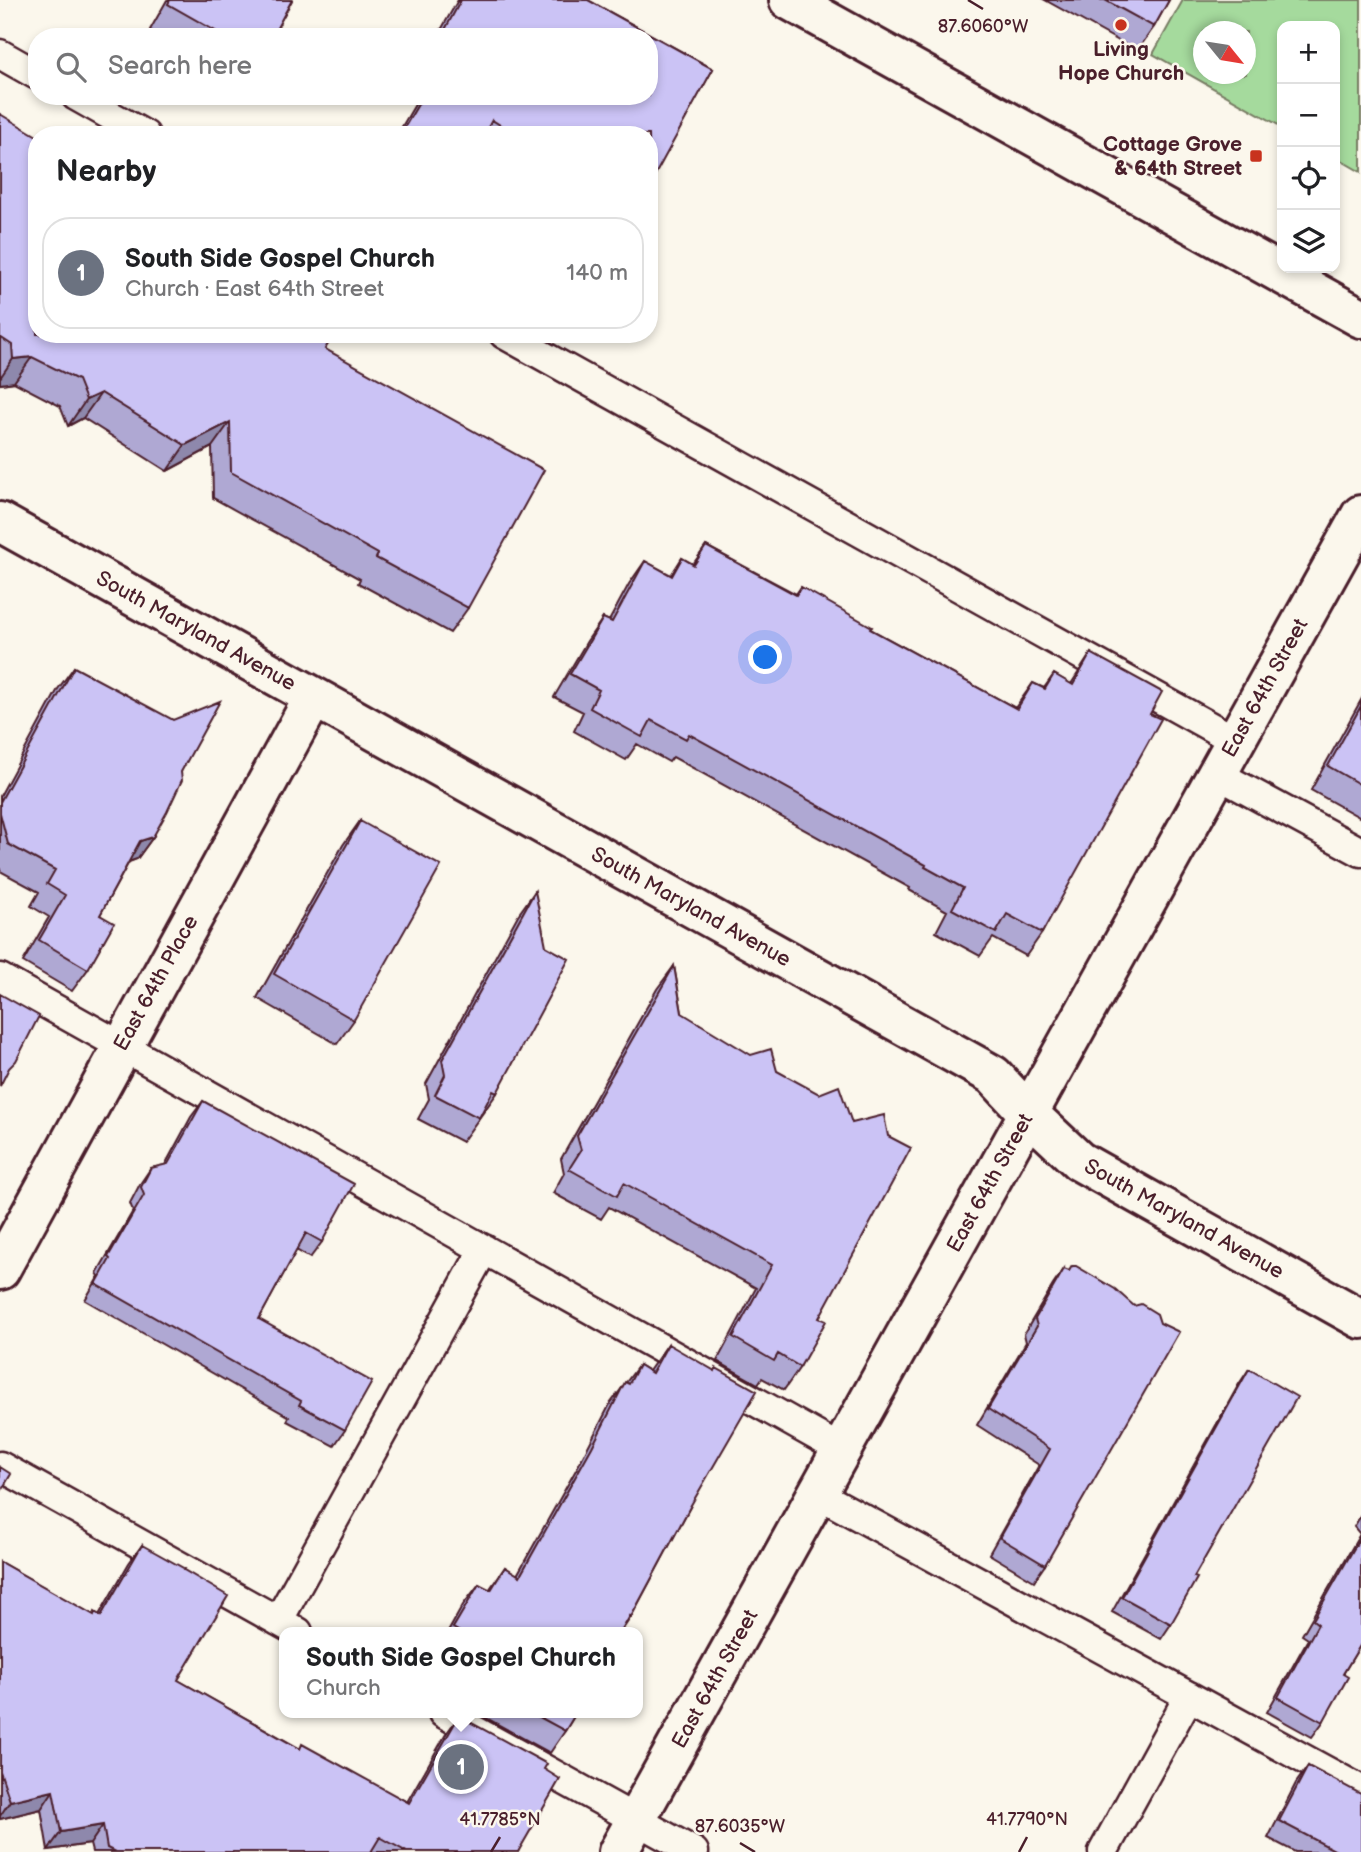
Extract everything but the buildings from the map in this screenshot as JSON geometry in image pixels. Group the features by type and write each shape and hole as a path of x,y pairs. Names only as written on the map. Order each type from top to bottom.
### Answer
{"street":[{"path":"789,0 1361,318"},
{"name":"East 64th Street","path":"627,1836 1361,515"},
{"name":"South Maryland Avenue","path":"0,523 993,1075 1029,1114 1079,1161 1361,1319"},
{"name":"East 64th Place","path":"0,1270 314,697"}],"lane":[{"path":"0,54 28,70"},
{"path":"92,105 129,126"},
{"path":"519,343 1236,741"},
{"path":"1217,774 1361,852"},
{"path":"0,978 842,1450"},
{"path":"0,1466 288,1627 484,1249"},
{"path":"818,1493 1361,1790"},
{"path":"1103,1852 1189,1696"},
{"path":"450,1718 627,1836 694,1852"}],"green space":[{"path":"1183,0 1361,0 1361,172 1340,160 1340,21 1277,21 1277,124 1206,84 1256,84 1256,21 1193,21 1193,77 1153,54"}],"place":[{"name":"Living Hope Church","path":"1121,25"},
{"name":"Cottage Grove & 64th Street","path":"1256,156"},
{"name":"South Side Gospel Church","path":"461,1767"}]}
